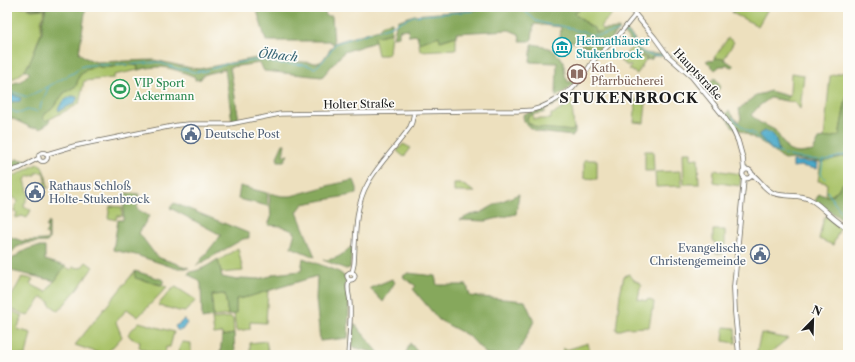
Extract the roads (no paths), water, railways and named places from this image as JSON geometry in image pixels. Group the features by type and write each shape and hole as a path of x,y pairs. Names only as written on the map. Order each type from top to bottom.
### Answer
{"main road":[{"name":"Hauptstraße","path":"629,7 668,55 692,77 722,114 733,130 747,170 751,172 748,177"},
{"path":"747,170 743,174 758,180 771,192 776,194 799,196 813,201 848,228"},
{"path":"739,355 734,287 744,187 743,182 748,177"}],"street":[{"name":"Holter Straße","path":"47,154 74,146 185,124 230,124 280,114 497,110 524,111 539,108 554,101 572,89 584,75 592,61 623,31 635,15"},
{"path":"348,355 350,302 347,286 349,280 347,274 350,272 352,273 354,264 358,209 372,175 405,135 412,122 414,112"},
{"path":"7,172 20,168 39,158 41,152 47,154 46,160 42,161 39,158"}],"water":[{"path":"7,92 21,98 20,101 13,102 7,100"},
{"path":"72,96 77,97 75,103 59,111 59,107 62,103"},
{"path":"764,131 774,135 779,152 772,149 759,136 759,134"},
{"path":"793,161 818,163 817,169 800,166 793,167"},
{"path":"184,319 187,323 182,330 177,330 175,326"}],"waterway":[{"name":"Ölbach","path":"479,10 494,7"},
{"name":"Ölbach","path":"519,7 536,21 550,25 562,26 592,35 602,35 619,31"},
{"name":"Ölbach","path":"40,109 41,103 49,86 83,66 127,65 158,62 178,69 185,69 193,72 205,71 225,64 264,60 274,63 306,65 315,68 323,61 336,43 391,26 413,16 474,11"},
{"name":"Ölbach","path":"624,32 631,36 639,50 648,54 666,55"},
{"name":"Ölbach","path":"671,55 678,56"},
{"name":"Ölbach","path":"43,89 48,87"},
{"name":"Ölbach","path":"7,90 27,97 41,90"},
{"name":"Ölbach","path":"7,109 21,113 29,110 37,112"},
{"name":"Ölbach","path":"732,117 748,132 752,132 757,136"},
{"name":"Ölbach","path":"749,132 753,136"},
{"name":"Ölbach","path":"756,138 779,153"},
{"name":"Ölbach","path":"778,151 791,157 819,160"},
{"name":"Ölbach","path":"821,160 827,160 848,154"},
{"path":"823,160 821,174 825,179"},
{"path":"827,191 848,221"}],"place":[{"name":"Heimathäuser Stukenbrock","path":"562,47"},
{"name":"Kath. Pfarrbücherei","path":"577,74"},
{"name":"VIP Sport Ackermann","path":"120,89"},
{"name":"Deutsche Post","path":"191,134"},
{"name":"Rathaus Schloß Holte-Stukenbrock","path":"35,192"},
{"name":"Evangelische Christengemeinde","path":"760,254"}],"district":[{"name":"STUKENBROCK","path":"629,97"}]}
